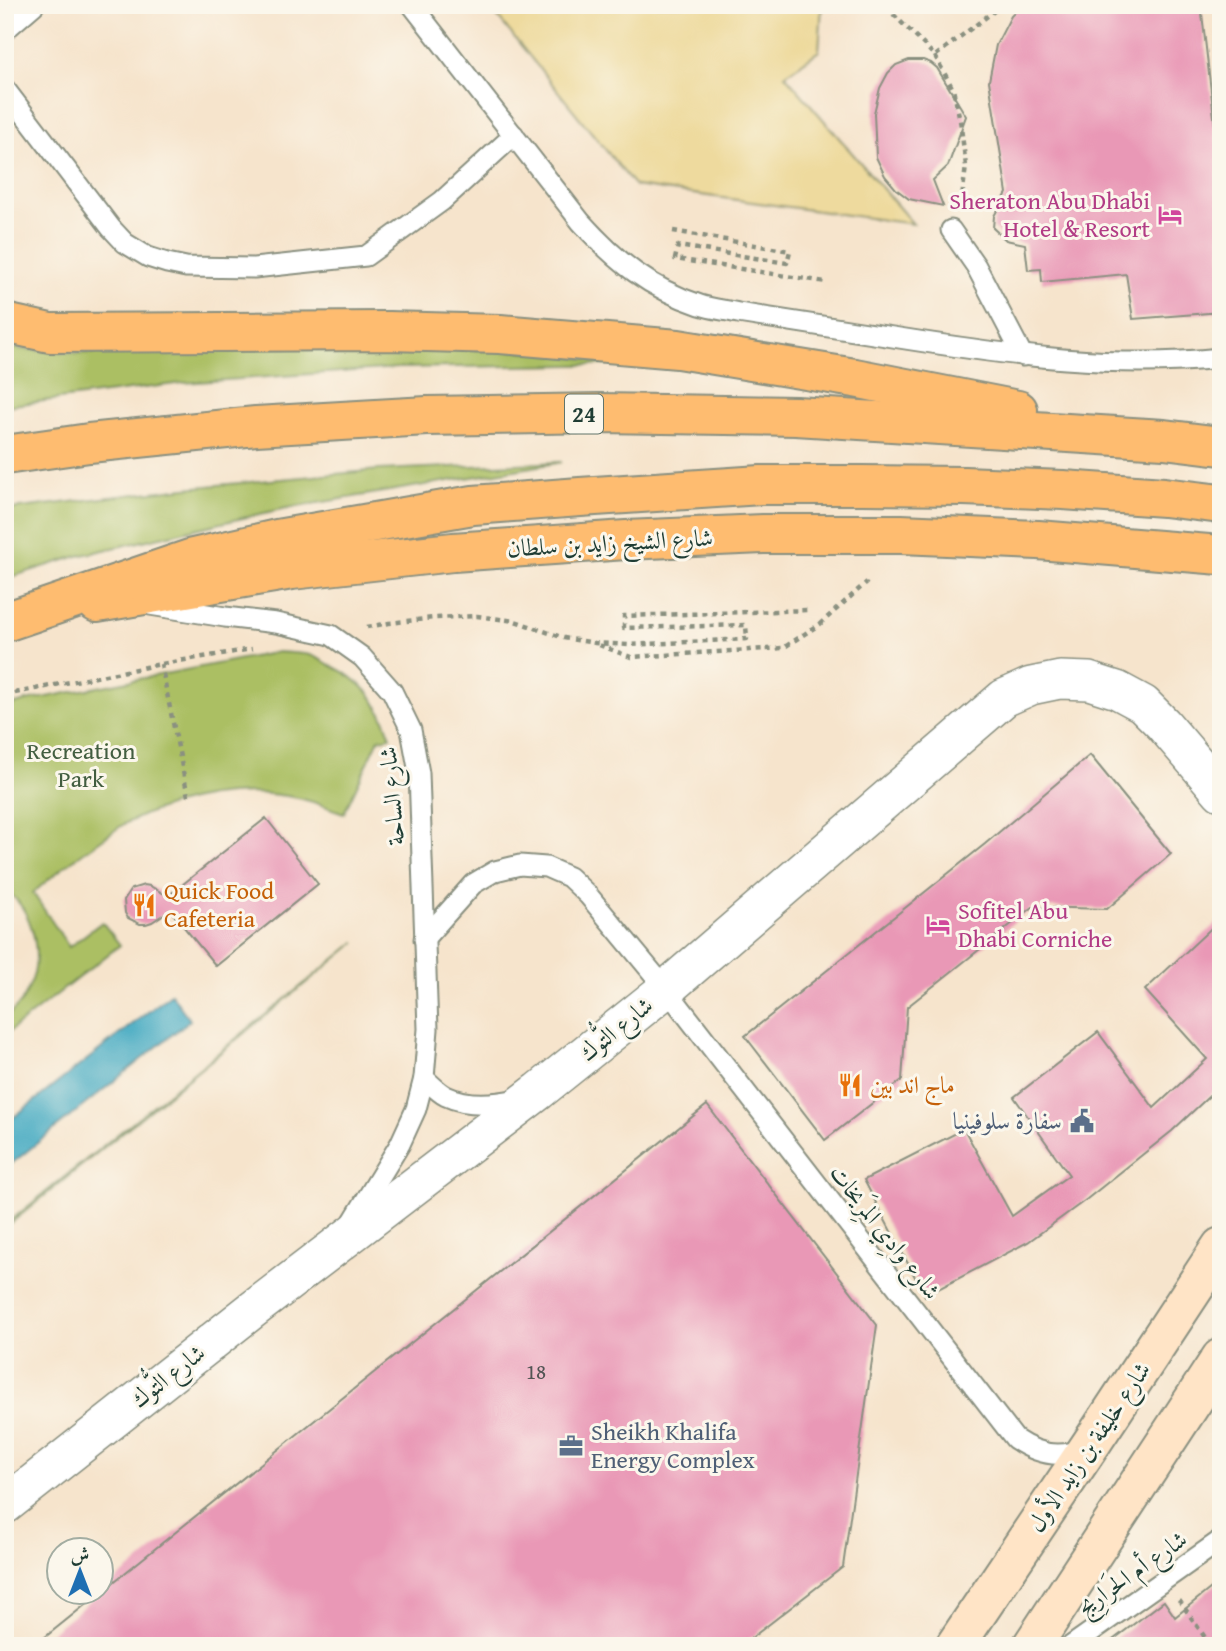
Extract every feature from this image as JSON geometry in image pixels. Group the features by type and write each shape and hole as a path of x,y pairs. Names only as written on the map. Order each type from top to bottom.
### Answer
{"main road":[{"path":"5,323 50,332 389,331 500,334 678,349 855,378 1164,439"},
{"name":"24","path":"5,455 89,443 256,426 427,416 600,413 796,416 1164,439 1221,446"},
{"path":"6,622 193,558 277,539 473,505 761,485 964,486 1063,490 1221,504"},
{"name":"شارع الشيخ زايد بن سلطان","path":"6,622 114,599 292,570 453,552 626,540 901,534 1010,539 1221,555"},
{"name":"شارع خليفة بن زايد الأول","path":"955,1646 1221,1247"},
{"path":"1032,1646 1221,1358"}],"street":[{"name":"شارع التُّوك","path":"5,1505 251,1311 539,1091 666,989 1004,698 1031,686 1060,680 1089,681 1117,690 1143,704 1221,792"}],"lane":[{"path":"5,30 34,5"},
{"path":"412,5 580,222 634,273 667,291 702,305 738,313 1023,356 1083,361 1149,362 1221,358"},
{"path":"5,89 125,243 148,257 186,267 254,268 366,256 442,201 514,135"},
{"path":"951,230 976,266 1023,356"},
{"name":"شارع الساحة","path":"114,599 276,623 331,635 362,657 392,691 411,730 419,773 428,1029 424,1078 416,1109 400,1144 339,1244"},
{"path":"424,939 473,884 495,871 520,865 546,867 569,877 588,895 666,989"},
{"name":"شارع وادِي المِرَيخات","path":"666,989 1015,1439 1039,1453 1053,1455 1079,1450 1091,1444"},
{"path":"424,1078 446,1096 469,1102 516,1100 539,1091"},
{"name":"شارع أم الحَرارِيج","path":"1071,1646 1221,1540"}],"path":[{"path":"890,5 894,15 935,56 953,89 966,166 959,219 951,230"},
{"path":"935,56 1002,5"},
{"path":"673,231 790,251 787,263 678,246 675,260 826,282"},
{"path":"595,643 631,657 783,648 820,624 867,582"},
{"path":"331,635 389,623 477,617 515,621 564,638 595,643 629,645 747,639 746,625 624,628 624,616 810,610"},
{"path":"5,695 257,648"},
{"path":"162,664 188,800"},
{"path":"1164,1580 1211,1646"}],"green space":[{"path":"5,345 20,349 80,353 345,345 522,351 626,364 398,368 183,383 5,406"},
{"path":"562,462 282,509 78,556 5,579 5,510 185,488 379,470"},
{"name":"Recreation Park","path":"278,652 313,656 353,678 375,702 386,724 391,737 379,739 344,813 298,798 254,793 232,794 167,806 121,826 67,864 33,893 69,947 102,922 120,945 5,1035 5,1018 24,998 36,958 31,925 20,905 5,890 5,707"},
{"path":"356,942 5,1228 5,1225"}],"sand":[{"path":"488,5 822,5 819,51 785,75 913,224 635,186"}],"water":[{"path":"171,994 190,1020 5,1169 5,1124"}],"building":[{"path":"1022,5 1201,5 1217,143 1221,143 1221,312 1133,319 1126,274 1042,282 1041,269 1028,270 1025,244 1006,240 993,228 994,216 1007,193 989,81 996,45 1011,16"},
{"path":"909,60 923,60 937,68 966,116 948,166 933,180 943,206 909,199 885,176 876,157 874,113 880,88 896,65"},
{"path":"1090,755 1171,854 1107,909 1033,907 907,1007 902,1080 825,1140 745,1036 985,844"},
{"path":"266,818 318,884 216,966 170,910 146,924 128,918 124,900 131,889 150,886 168,896"},
{"path":"1221,919 1221,1085 1172,1131 1028,1242 925,1296 864,1180 964,1129 1012,1216 1069,1175 1014,1097 1098,1032 1154,1108 1207,1059 1145,990"},
{"name":"Sheikh Khalifa Energy Complex","path":"707,1105 877,1325 843,1567 741,1646 34,1646 84,1606 116,1606 116,1580"},
{"path":"1221,1580 1221,1646 1105,1646 1164,1601 1175,1617"}],"place":[{"name":"Sheraton Abu Dhabi Hotel & Resort","path":"1170,215"},
{"name":"Quick Food Cafeteria","path":"144,905"},
{"name":"Sofitel Abu Dhabi Corniche","path":"938,925"},
{"name":"ماج اند بين","path":"850,1085"},
{"name":"سفارة سلوفينيا","path":"1082,1121"},
{"name":"Sheikh Khalifa Energy Complex","path":"571,1446"}]}
